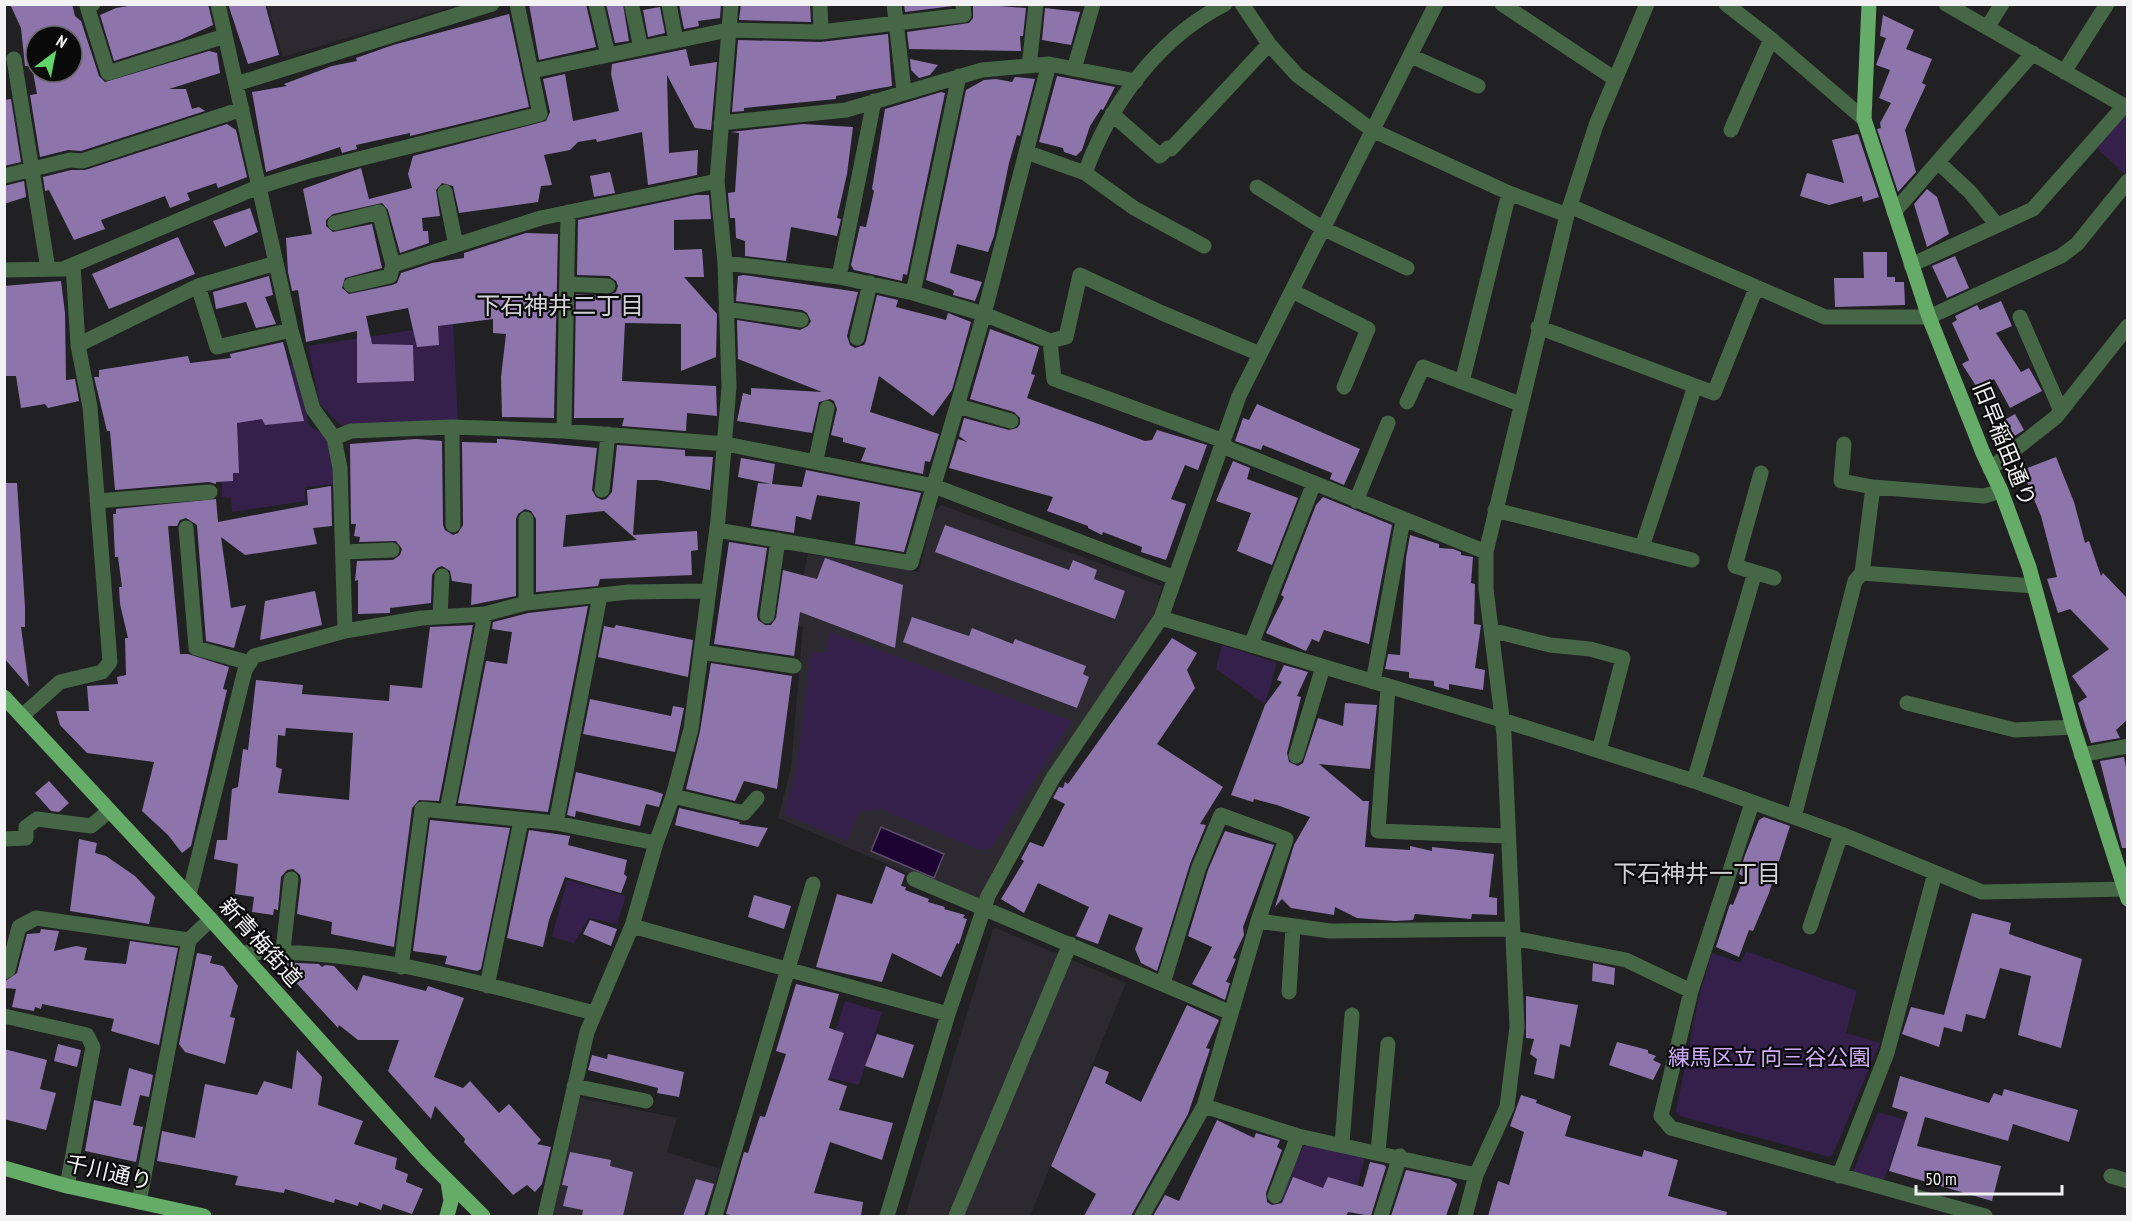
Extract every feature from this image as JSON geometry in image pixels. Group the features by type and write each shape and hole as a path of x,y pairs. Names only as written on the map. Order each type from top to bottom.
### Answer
{"main road":[{"name":"旧早稲田通り","path":"1869,4 1864,119 1929,316 1990,469 2001,491 2034,586 2081,755 2126,893"},
{"name":"新青梅街道","path":"4,697 211,919 447,1181 483,1216"},
{"name":"千川通り","path":"4,1168 183,1214 204,1216"},
{"path":"447,1181 452,1201 447,1216"}],"street":[{"path":"93,4 87,6 108,73 225,36"},
{"path":"218,4 291,330 313,410 334,438 340,468 345,631"},
{"path":"236,84 492,4"},
{"path":"4,270 48,269 73,265 258,187 306,172 540,114 517,4"},
{"path":"596,4 608,55"},
{"path":"669,4 676,41"},
{"path":"545,1216 587,1032 632,926 656,843 673,796 691,729 726,444 729,387 725,263 717,181 731,4"},
{"path":"820,4 821,32"},
{"path":"894,4 904,91"},
{"path":"532,71 728,30 821,32 964,15 963,4"},
{"path":"1029,66 1036,4"},
{"path":"1074,69 1093,4"},
{"path":"1085,173 1097,140 1112,114 1136,81 1176,37 1199,17 1225,4"},
{"path":"1242,4 1269,44 1297,75 1372,130 1509,193 1568,211 1825,317 1929,316 2061,256 2077,244 2127,181"},
{"path":"887,1216 983,907 1053,778 1161,618 1239,396 1436,4"},
{"path":"1502,4 1615,79"},
{"path":"1465,1216 1476,1175 1507,1107 1516,1027 1502,720 1486,589 1486,552 1538,327 1568,211 1596,125 1647,4"},
{"path":"1726,4 1771,39 1864,119"},
{"path":"1911,265 2033,209 2126,107 1946,4"},
{"path":"1988,26 2002,4"},
{"path":"2064,72 2107,4"},
{"path":"632,6 641,48"},
{"path":"1731,130 1771,39"},
{"path":"1112,114 1160,156 1168,148 1171,149 1269,44"},
{"path":"1894,212 2033,53"},
{"path":"1410,56 1479,86"},
{"path":"14,59 48,269"},
{"path":"721,123 846,110 904,91 982,70 1049,64 1136,81"},
{"path":"717,530 911,563 984,314 1049,64"},
{"path":"913,293 959,76"},
{"path":"839,277 874,101"},
{"path":"4,176 70,160 82,160 242,109"},
{"path":"1026,152 1085,173 1134,208 1204,246"},
{"path":"1938,162 1970,192 1997,225"},
{"path":"393,265 541,218 717,181"},
{"path":"1257,187 1324,229 1407,268"},
{"path":"446,192 456,245"},
{"path":"1462,382 1509,193"},
{"path":"335,223 379,212 393,265 390,276 351,285"},
{"path":"564,431 568,212"},
{"path":"78,345 198,286 276,263"},
{"path":"725,263 839,277 913,293 984,314 1050,341 1066,337 1080,275 1162,313 1260,354"},
{"path":"22,716 60,681 102,672 110,662 90,407 78,345 73,265"},
{"path":"857,338 870,283"},
{"path":"567,284 608,286"},
{"path":"198,286 216,347 291,330"},
{"path":"1538,327 1714,393 1756,288"},
{"path":"1292,291 1368,328 1344,387"},
{"path":"726,309 801,320"},
{"path":"2020,317 2061,411"},
{"path":"1990,469 2061,411 2127,326"},
{"path":"1050,341 1054,379 1223,444 1356,501 1486,552"},
{"path":"1407,402 1423,367 1520,404"},
{"path":"1642,547 1695,386"},
{"path":"958,406 1011,421"},
{"path":"816,460 827,408"},
{"path":"1356,501 1388,423"},
{"path":"334,438 351,431 452,427 564,431 726,444 816,460 934,486 1175,578"},
{"path":"452,427 453,525"},
{"path":"602,490 608,434"},
{"path":"1844,444 1841,481 1873,487 1984,496 2001,491"},
{"path":"1761,473 1735,566 1774,578"},
{"path":"1251,645 1314,483"},
{"path":"1794,817 1855,581 1862,573 1873,487"},
{"path":"97,501 210,492"},
{"path":"1495,510 1692,560"},
{"path":"526,519 526,603"},
{"path":"1373,682 1403,520"},
{"path":"186,528 196,648 250,663"},
{"path":"767,616 778,540"},
{"path":"343,552 392,550"},
{"path":"1694,781 1755,572"},
{"path":"1862,573 2034,586"},
{"path":"440,617 441,576"},
{"path":"189,896 242,682 255,656 345,631 440,617 485,614 526,603 629,592 707,591"},
{"path":"556,823 600,596"},
{"path":"447,812 485,614"},
{"path":"1161,618 1502,720 1694,781 1841,834 1982,892 2126,893"},
{"path":"1491,630 1550,645 1590,649 1623,658 1599,751"},
{"path":"701,652 794,666"},
{"path":"1296,756 1323,666"},
{"path":"1388,687 1378,831 1508,836"},
{"path":"1907,703 2015,730 2073,727"},
{"path":"2081,755 2127,746"},
{"path":"673,796 744,813 757,798"},
{"path":"1752,803 1691,991 1661,1116 1671,1128 1985,1216"},
{"path":"401,967 422,808 521,821 556,823 656,843"},
{"path":"4,839 26,838 26,827 37,819 91,826 109,811"},
{"path":"1142,1216 1204,1106 1258,921 1286,839 1221,815 1199,867 1163,983"},
{"path":"487,986 521,821"},
{"path":"1810,927 1841,834"},
{"path":"1839,1176 1887,1053 1935,873"},
{"path":"283,950 291,879"},
{"path":"914,879 1230,1013"},
{"path":"715,1216 813,884"},
{"path":"4,972 8,970 19,927 36,918 189,940"},
{"path":"139,1202 189,940 211,919"},
{"path":"1258,921 1330,931 1512,934 1626,960 1691,991"},
{"path":"632,926 948,1014"},
{"path":"1288,992 1293,926"},
{"path":"956,1216 1070,944"},
{"path":"241,953 283,950 364,958 594,1012"},
{"path":"1342,1144 1352,1015"},
{"path":"4,1016 87,1035 93,1047 67,1186"},
{"path":"1378,1152 1388,1044"},
{"path":"574,1086 646,1101"},
{"path":"1204,1106 1298,1136 1400,1156 1476,1175"},
{"path":"1275,1196 1298,1136"},
{"path":"1380,1216 1400,1156"},
{"path":"2111,1176 2127,1181"}],"shaded area":[{"path":"267,4 458,5 283,57"},
{"path":"941,505 1162,586 1154,616 1041,786 977,902 778,818 791,768 803,627 794,626 808,554 919,572 933,514"},
{"path":"881,827 944,854 934,878 871,851"},
{"path":"996,928 1126,983 1030,1216 905,1216 993,929"},
{"path":"578,1099 677,1118 667,1152 720,1169 705,1216 553,1216"}],"green space":[{"path":"2123,114 2127,117 2125,174 2095,147"},
{"path":"453,324 458,422 344,428 320,404 308,346"},
{"path":"295,364 309,426 327,436 337,484 305,487 305,501 232,512 231,498 222,497 222,481 235,376"},
{"path":"830,632 1072,721 992,847 980,850 881,809 859,812 847,841 784,814 796,772 811,652 826,653"},
{"path":"1222,645 1277,663 1265,704 1216,669"},
{"path":"567,880 626,896 617,924 589,918 574,943 552,937"},
{"name":"練馬区立 向三谷公園","path":"1746,951 1857,991 1846,1033 1880,1043 1833,1154 1829,1157 1680,1116 1676,1111 1699,996 1712,953 1741,963"},
{"path":"845,1001 882,1012 859,1085 822,1076"},
{"path":"1878,1112 1906,1120 1883,1182 1852,1174"},
{"path":"1306,1145 1365,1157 1349,1216 1275,1216 1301,1149"}],"building":[{"path":"10,4 72,4 75,16 82,24 24,24 24,56 21,28"},
{"path":"140,4 208,4 213,25 180,40 114,61 100,15 116,8"},
{"path":"228,4 265,4 279,55 248,64"},
{"path":"529,4 586,4 596,47 539,60"},
{"path":"606,4 623,4 629,41 615,43"},
{"path":"679,4 721,4 720,18 698,21 699,26 684,29"},
{"path":"741,4 810,4 811,22 739,20"},
{"path":"904,4 953,4 953,6 905,12"},
{"path":"973,4 1026,8 1023,36 1020,36 1021,51 909,49 907,32 969,23 973,18"},
{"path":"660,7 665,33 648,37 643,10"},
{"path":"1045,8 1080,12 1071,45 1042,40"},
{"path":"509,14 529,107 410,136 410,133 356,145 357,149 342,153 340,147 266,172 252,92 287,86 284,84 332,66 357,61 356,58 393,45"},
{"path":"1883,15 1914,30 1906,49 1932,59 1922,83 1926,85 1905,130 1916,172 1898,192 1877,129 1881,128 1880,123 1891,103 1879,98 1890,70 1876,65 1886,38 1880,36"},
{"path":"84,30 99,76 105,82 209,51 217,53 220,73 169,89 186,89 192,109 199,107 205,111 81,151 68,150 40,157 30,95 37,94 35,84 84,84"},
{"path":"888,34 892,86 836,96 836,99 744,108 744,111 732,112 738,40 821,42"},
{"path":"686,49 690,66 717,62 711,130 695,128 667,75 669,153 698,150 697,175 648,185 642,132 597,142 596,139 578,142 570,150 544,155 552,185 541,186 538,202 459,213 453,186 442,183 436,190 440,216 422,218 423,231 428,231 429,243 400,253 388,210 382,203 333,214 326,220 326,226 333,232 372,224 382,268 345,278 342,288 349,294 392,285 397,283 401,273 432,263 464,258 464,253 526,233 558,234 554,418 502,417 501,377 506,334 493,333 493,319 438,326 439,345 417,347 408,308 366,316 372,344 413,345 414,381 357,383 357,331 306,342 298,290 292,291 288,272 286,238 312,234 303,189 361,168 369,199 412,188 408,174 413,156 546,121 550,112 543,79 565,74 573,121 619,111 611,74 612,64"},
{"path":"910,59 938,65 930,75 919,78 911,70"},
{"path":"1057,76 1115,87 1103,110 1101,109 1090,126 1082,150 1076,156 1064,152 1063,148 1039,142"},
{"path":"1015,77 1035,79 1020,136 1017,135 1009,163 994,236 988,252 957,244 950,273 982,282 975,301 953,295 954,291 951,289 926,280 966,90 984,80 996,79 1012,82"},
{"path":"941,92 945,93 907,275 903,274 902,281 854,270 851,265 860,226 866,227 874,191 872,189 885,109"},
{"path":"11,99 21,162 4,166 4,100"},
{"path":"227,124 236,130 247,177 218,188 216,183 187,193 190,200 170,208 165,196 101,220 105,229 74,240 49,190 45,191 43,177 71,170 85,170"},
{"path":"803,124 853,127 847,174 837,218 841,219 837,236 791,227 786,261 745,256 745,241 736,238 735,218 730,218 728,193 735,192 739,133 731,132"},
{"path":"1858,134 1879,197 1863,202 1862,196 1829,205 1800,196 1807,173 1844,183 1832,140"},
{"path":"610,172 615,193 594,197 590,176"},
{"path":"24,181 26,197 4,204 4,186"},
{"path":"1927,189 1937,197 1949,234 1927,247 1914,204"},
{"path":"696,195 709,195 711,219 674,220 674,250 702,249 704,277 684,277 717,314 716,357 681,371 681,324 625,323 622,381 716,386 717,416 687,413 686,431 622,426 624,418 574,418 576,294 608,296 616,292 618,286 616,281 609,276 577,275 578,220"},
{"path":"250,208 258,232 225,247 213,221"},
{"path":"178,237 195,274 109,309 92,274"},
{"path":"1863,252 1887,252 1887,277 1895,277 1895,282 1904,282 1905,305 1835,307 1834,278 1864,278"},
{"path":"1955,256 1969,288 1947,298 1932,266"},
{"path":"269,276 273,295 265,297 276,324 256,328 246,302 216,309 213,292"},
{"path":"738,276 858,292 847,336 850,345 855,348 864,345 866,341 877,295 898,300 896,307 946,320 948,313 971,322 952,390 933,416 879,376 870,412 939,434 930,462 925,461 923,474 861,461 866,448 843,442 843,438 831,435 837,409 834,401 830,399 819,402 812,433 737,421 743,393 751,395 751,388 822,392 738,359 737,320 800,330 808,326 811,321 807,313 802,310 736,301"},
{"path":"61,281 65,313 66,380 75,379 79,401 48,408 45,404 21,408 16,376 4,376 4,286"},
{"path":"2001,301 2012,326 1996,333 2021,372 2029,368 2042,391 2010,408 1994,379 1978,389 1962,364 1969,360 1952,323 1957,320 1955,316 1977,305 1980,310"},
{"path":"990,329 1039,347 1031,374 1035,375 1027,398 1145,441 1152,440 1157,430 1207,445 1198,470 1185,465 1171,499 1186,504 1166,560 1141,552 1142,547 1103,532 1102,535 1088,526 1047,511 1053,497 949,468 958,439 967,442 959,436 964,418 1009,430 1017,428 1020,424 1020,418 1014,412 970,399"},
{"path":"283,342 304,421 265,425 262,419 237,423 239,473 233,473 233,481 115,490 110,431 107,431 94,377 99,377 99,370 188,356 190,363 231,358 230,354"},
{"path":"1257,404 1360,449 1344,485 1330,479 1332,473 1263,445 1261,450 1235,441 1243,418 1249,420"},
{"path":"2015,414 2024,430 1999,446 1990,428"},
{"path":"416,439 442,441 443,525 445,530 453,535 458,533 463,525 462,442 497,443 497,439 502,439 597,448 592,490 596,497 602,500 612,492 617,445 685,450 685,456 713,457 710,490 657,480 637,480 633,535 697,531 698,550 691,551 692,575 600,579 598,586 536,592 536,519 531,511 525,509 518,514 516,519 516,596 471,605 472,584 452,581 450,571 442,566 437,568 432,575 431,603 390,608 390,613 358,614 358,580 355,581 357,561 393,560 400,555 402,549 396,541 359,542 360,537 354,536 356,524 351,524 350,444","holes":["604,511 637,540 563,547 566,515"]},
{"path":"2056,457 2074,502 2085,543 2089,541 2101,576 2103,573 2127,598 2127,720 2116,730 2120,738 2091,743 2078,703 2087,697 2072,676 2109,649 2070,609 2058,613 2047,579 2057,577 2041,516 2022,470"},
{"path":"741,458 775,464 772,484 802,487 806,470 921,493 904,552 855,544 860,502 817,495 811,520 796,516 794,533 751,526 758,483 771,484 738,477"},
{"path":"1233,461 1250,468 1247,479 1298,498 1272,565 1237,551 1251,513 1216,501"},
{"path":"4,483 17,483 25,607 25,627 21,627 29,687 4,658"},
{"path":"331,486 332,526 313,528 317,544 245,555 221,537 231,608 246,605 234,648 206,641 197,525 186,518 180,520 177,526 168,526 180,654 188,654 229,667 223,689 227,690 191,846 182,853 168,835 142,811 154,762 87,753 60,725 56,711 89,711 87,686 118,684 117,677 126,675 125,638 128,638 120,604 119,587 122,587 118,557 115,557 113,514 116,514 116,509 216,499 218,522 308,505 307,490"},
{"path":"1323,497 1392,525 1369,644 1324,630 1319,642 1312,639 1306,651 1266,633 1284,597 1281,595 1316,505"},
{"path":"945,525 1069,570 1073,560 1097,570 1094,579 1125,591 1115,619 935,552"},
{"path":"1410,535 1439,544 1439,548 1453,549 1461,552 1461,555 1473,557 1471,583 1475,584 1474,624 1481,625 1475,668 1485,670 1483,690 1449,684 1449,690 1434,686 1434,681 1409,678 1409,672 1385,669 1388,654 1400,655 1406,558"},
{"path":"729,542 767,548 757,615 758,620 765,625 771,625 776,618 783,570 817,579 825,558 903,585 895,648 800,612 794,656 714,644"},
{"path":"315,591 322,625 260,640 265,601"},
{"path":"588,606 548,812 458,803 486,661 507,664 512,632 492,629 493,622 528,613"},
{"path":"912,617 969,636 972,628 1013,644 1015,639 1086,666 1083,674 1089,677 1077,708 903,642"},
{"path":"473,625 439,801 419,800 412,808 394,947 331,934 332,922 297,914 301,880 300,875 293,869 287,870 281,877 278,910 274,909 273,915 252,912 254,897 235,894 238,864 214,859 217,840 227,840 232,789 238,787 243,749 248,750 256,680 303,685 302,694 389,701 390,685 422,688 430,627","holes":["286,728 353,733 349,800 278,793 282,769 276,767 278,735 285,736"]},
{"path":"616,625 693,640 688,677 598,657 604,626 614,628"},
{"path":"1172,638 1197,653 1187,670 1195,688 1157,744 1223,787 1200,824 1206,825 1190,864 1157,971 1141,963 1135,949 1143,928 1109,914 1098,944 1076,936 1089,907 1038,883 1024,913 1001,899 1024,861 1021,859 1030,842 1043,847 1065,804 1053,798 1059,787 1063,788 1065,782 1068,784"},
{"path":"711,663 792,676 777,789 744,781 735,801 686,789 700,731"},
{"path":"1284,665 1308,672 1297,696 1301,697 1287,753 1289,762 1298,766 1303,763 1318,718 1343,726 1345,703 1377,705 1370,769 1319,764 1363,801 1369,801 1365,847 1410,850 1410,846 1432,851 1432,847 1494,854 1489,897 1497,898 1497,915 1472,914 1471,919 1415,914 1413,920 1395,921 1357,918 1335,907 1334,915 1291,908 1282,899 1275,907 1294,845 1310,817 1277,805 1254,799 1253,802 1231,795 1265,705 1282,682 1277,680"},
{"path":"590,699 671,716 673,706 684,708 675,752 583,734"},
{"path":"2124,757 2127,772 2127,848 2122,848 2100,761"},
{"path":"576,772 663,794 659,807 646,804 640,826 576,811 575,817 567,815"},
{"path":"49,781 69,803 59,812 51,811 35,793"},
{"path":"679,808 740,822 739,824 768,828 758,847 675,825"},
{"path":"1764,817 1790,826 1769,893 1753,931 1749,930 1739,957 1716,947 1730,904 1733,905 1744,877 1739,874 1745,855 1759,820"},
{"path":"430,820 510,828 481,969 477,971 445,964 447,956 413,951"},
{"path":"529,830 570,836 568,845 627,860 624,874 627,877 621,893 565,877 549,920 543,947 507,938"},
{"path":"1225,831 1274,845 1243,927 1244,935 1233,958 1236,959 1226,982 1230,983 1225,1000 1192,984 1212,947 1188,936 1208,870"},
{"path":"79,839 97,843 95,853 106,856 135,876 155,897 149,924 70,911"},
{"path":"886,866 905,875 901,886 906,887 905,890 929,899 928,902 945,907 944,909 965,915 963,918 967,919 959,944 957,943 941,977 892,953 882,982 816,967 837,894 872,904"},
{"path":"754,895 791,906 784,929 748,917"},
{"path":"1972,913 2011,923 2009,934 2082,959 2061,1048 2018,1035 2031,976 2000,968 1985,1019 1966,1014 1962,1032 1944,1027 1939,1047 1902,1034 1911,1007 1944,1015"},
{"path":"590,920 617,929 611,946 583,934"},
{"path":"41,929 59,931 54,951 76,946 87,948 84,960 126,964 130,941 178,948 159,1045 111,1031 114,1019 42,1004 41,1009 35,1007 34,1011 12,1007 16,989 4,988 4,982 17,973 27,934 40,933"},
{"path":"197,953 212,956 210,963 223,966 238,986 230,1017 235,1018 225,1064 185,1052 179,1044"},
{"path":"277,962 319,964 322,967 334,966 357,991 363,975 426,991 428,986 464,998 434,1077 463,1088 470,1081 499,1113 509,1104 541,1140 537,1144 551,1147 542,1184 535,1192 527,1185 513,1195 464,1142 465,1139 435,1106 431,1119 388,1071 399,1040 358,1040 339,1025 338,1028"},
{"path":"1593,963 1615,968 1614,985 1592,981"},
{"path":"796,984 839,994 829,1028 844,1033 828,1080 847,1086 839,1110 893,1123 882,1160 830,1142 814,1193 863,1202 861,1216 734,1216 726,1214 744,1152 748,1153 760,1116 765,1117 786,1054 776,1051"},
{"path":"1526,996 1578,1005 1570,1047 1560,1044 1554,1079 1534,1074 1537,1059 1530,1054 1534,1039 1526,1038"},
{"path":"1187,1005 1219,1020 1206,1048 1210,1049 1188,1114 1131,1216 1084,1216 1096,1194 1051,1166 1094,1066 1109,1072 1105,1083 1141,1102"},
{"path":"877,1034 914,1045 903,1078 865,1066"},
{"path":"1617,1042 1648,1050 1648,1053 1656,1056 1653,1060 1661,1064 1653,1080 1609,1065"},
{"path":"58,1044 81,1050 77,1067 54,1061"},
{"path":"4,1049 47,1060 40,1089 56,1093 46,1130 4,1119"},
{"path":"297,1050 322,1077 318,1105 363,1121 354,1144 397,1158 395,1169 408,1174 406,1182 423,1189 412,1214 383,1204 381,1210 359,1202 358,1206 335,1199 334,1203 285,1189 284,1193 235,1185 238,1176 157,1161 162,1131 195,1138 205,1084 257,1095 264,1081 292,1089"},
{"path":"608,1054 684,1072 679,1097 657,1093 658,1088 588,1070 592,1055 607,1059"},
{"path":"129,1068 153,1075 149,1097 140,1095 133,1125 143,1127 136,1162 85,1151 94,1100 121,1106"},
{"path":"1900,1076 1989,1103 1994,1093 2002,1096 2004,1089 2078,1110 2069,1142 2013,1124 2008,1141 1925,1117 1917,1146 2001,1166 1992,1201 1889,1171 1908,1112 1892,1107"},
{"path":"1521,1095 1571,1116 1565,1136 1642,1157 1644,1150 1678,1160 1668,1196 1727,1212 1726,1216 1488,1216 1498,1181 1509,1185 1524,1132 1510,1126"},
{"path":"1217,1120 1254,1138 1256,1133 1280,1140 1277,1147 1282,1150 1266,1193 1267,1202 1272,1205 1282,1203 1293,1177 1323,1188 1328,1177 1363,1187 1370,1162 1384,1165 1386,1167 1371,1216 1348,1212 1346,1216 1153,1216 1165,1195 1179,1201"},
{"path":"570,1152 611,1160 610,1166 633,1172 623,1216 582,1216 583,1210 563,1206 568,1186 562,1185"},
{"path":"1406,1170 1450,1179 1457,1184 1446,1216 1391,1216"},
{"path":"696,1179 714,1184 704,1216 683,1216"}],"district":[{"name":"下石神井二丁目","path":"560,305"},
{"name":"下石神井一丁目","path":"1697,873"}]}
